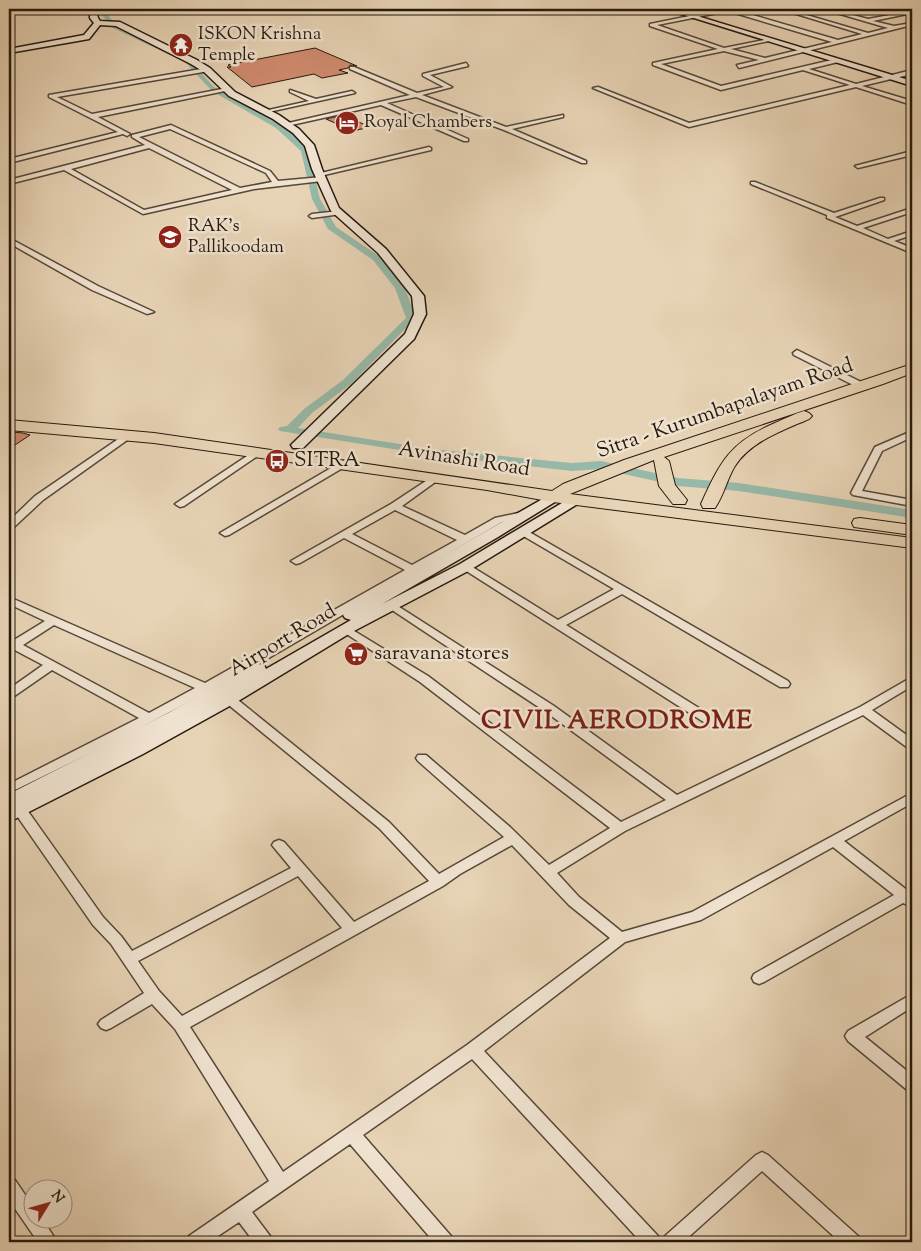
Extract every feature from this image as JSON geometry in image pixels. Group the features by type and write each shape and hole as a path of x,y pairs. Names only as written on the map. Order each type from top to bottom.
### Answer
{"main road":[{"name":"Sitra - Kurumbapalayam Road","path":"573,493 612,476 661,472 694,444 861,390 912,368"},
{"name":"Sitra - Kurumbapalayam Road","path":"553,497 597,490 630,463 861,390 912,376"},
{"path":"711,501 723,474 736,454 754,439 861,390"},
{"name":"Avinashi Road","path":"9,423 343,464 553,497"},
{"name":"Avinashi Road","path":"9,423 302,441 573,493 912,543"},
{"path":"661,472 679,500"},
{"path":"597,490 679,500 711,501 912,530"}],"street":[{"path":"9,11 28,9"},
{"path":"93,9 94,18 205,70 225,91 286,124 309,145 320,177 335,209 334,214"},
{"path":"668,9 912,84"},
{"path":"764,59 652,25 728,9 838,42"},
{"path":"782,9 867,34"},
{"path":"826,9 894,28"},
{"path":"869,21 912,12"},
{"path":"9,52 86,37 107,23"},
{"path":"740,66 912,24"},
{"path":"767,40 655,64 721,88 836,61"},
{"path":"286,124 449,87 424,75 466,65"},
{"path":"352,68 584,162"},
{"path":"804,69 912,103"},
{"path":"205,70 50,96 134,136 150,146 240,191"},
{"path":"596,88 682,122 697,123 912,72"},
{"path":"92,116 225,91"},
{"path":"292,91 315,101"},
{"path":"266,112 352,93"},
{"path":"382,103 466,140"},
{"path":"506,129 561,116"},
{"path":"134,136 171,127 268,172 276,183"},
{"path":"9,162 124,132"},
{"path":"9,182 150,146"},
{"path":"65,168 142,212 276,183 320,177 429,149"},
{"path":"858,166 912,153"},
{"path":"753,183 833,215"},
{"path":"882,199 829,217 912,251"},
{"path":"858,228 912,210"},
{"path":"302,441 410,336 420,314 418,296 382,251 334,214 315,216"},
{"path":"888,241 912,233"},
{"path":"9,240 95,288 150,312"},
{"path":"797,353 861,390"},
{"path":"912,434 878,449 856,493 912,503"},
{"path":"9,526 39,498 127,436"},
{"path":"180,504 256,453"},
{"path":"225,533 343,464"},
{"path":"296,561 395,506 435,478"},
{"name":"Airport Road","path":"12,809 174,717 524,524 573,493"},
{"name":"Airport Road","path":"12,809 137,750 230,699 346,629 465,567 524,524 553,497"},
{"path":"395,506 466,540"},
{"path":"9,789 205,688 499,520 524,524 622,589 784,684"},
{"path":"344,534 413,570"},
{"path":"465,567 714,723"},
{"path":"558,625 622,589"},
{"path":"9,600 205,688"},
{"path":"393,606 550,709 676,801"},
{"path":"12,643 54,620"},
{"path":"346,629 370,642 424,679 620,828"},
{"path":"12,643 149,718"},
{"path":"9,694 52,665"},
{"path":"548,872 620,828 864,710 912,681"},
{"path":"230,699 384,825 438,882"},
{"path":"864,710 912,745"},
{"path":"422,758 513,838 574,900 620,938"},
{"path":"195,1242 473,1050 620,938 696,916 912,797"},
{"path":"12,809 129,959 154,995 180,1025 281,1184"},
{"path":"180,1025 438,882 455,870 513,838"},
{"path":"759,978 908,899 834,840"},
{"path":"279,845 352,930"},
{"path":"129,959 300,869"},
{"path":"106,1024 154,995"},
{"path":"912,1000 853,1036 912,1084"},
{"path":"473,1050 652,1242"},
{"path":"351,1134 445,1242"},
{"path":"671,1242 762,1160 852,1242"},
{"path":"9,1186 48,1242"},
{"path":"241,1211 264,1242"}],"building":[{"path":"315,48 357,66 350,65 348,68 339,70 348,73 322,78 314,74 252,87 227,67 231,67 228,65"},
{"name":"Royal Chambers","path":"343,115 370,127 353,131 326,119"},
{"path":"12,432 30,435 9,449 9,435"}],"waterway":[{"path":"106,9 108,11 104,14 115,27 187,61 214,90 279,126 305,150 316,199 332,229 376,258 400,288 411,318 347,382 308,411 289,430"},
{"path":"284,429 289,430"},
{"path":"289,430 431,452 572,467 601,465 678,482 739,487 912,514"}],"place":[{"name":"ISKON Krishna Temple","path":"181,45"},
{"name":"Royal Chambers","path":"347,123"},
{"name":"RAK's Pallikoodam","path":"170,237"},
{"name":"SITRA","path":"277,461"},
{"name":"saravana stores","path":"356,654"}],"district":[{"name":"CIVIL AERODROME","path":"617,721"}]}
